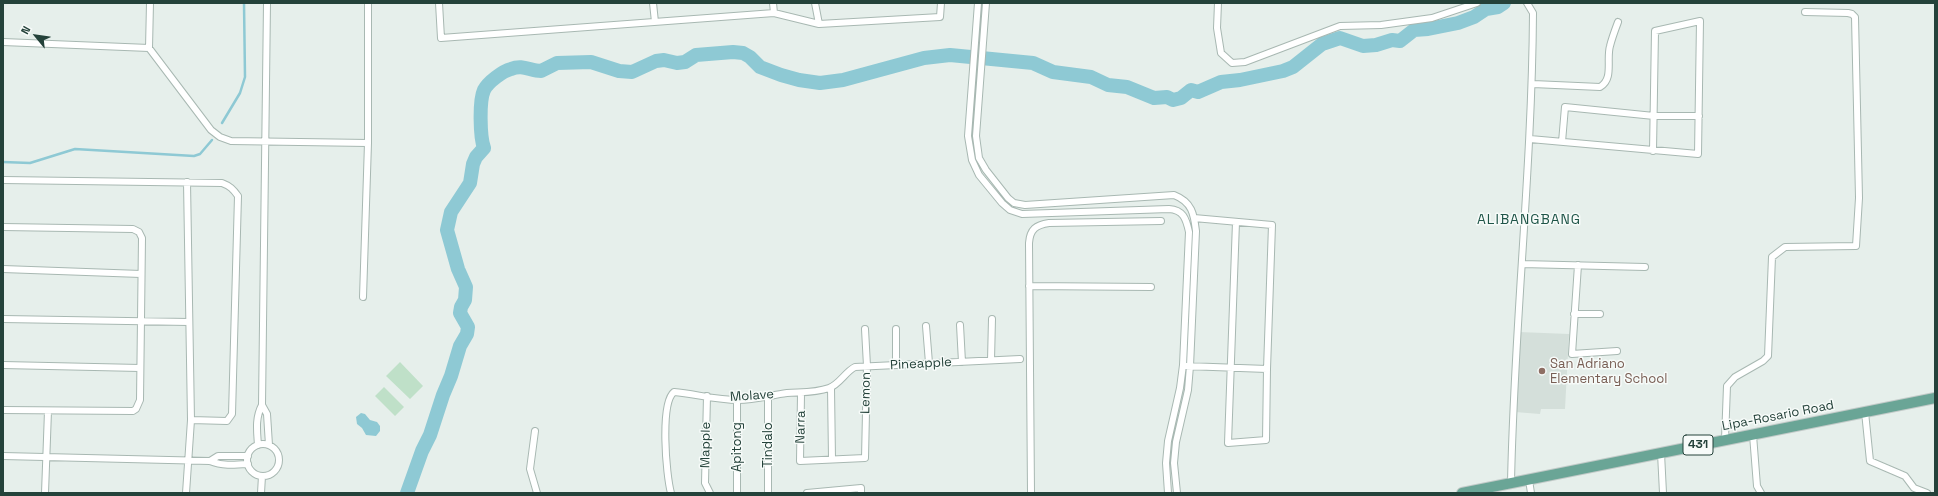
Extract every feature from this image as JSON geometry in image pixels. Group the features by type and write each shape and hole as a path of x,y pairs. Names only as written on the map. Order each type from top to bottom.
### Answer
{"main road":[{"name":"Lipa-Rosario Road","path":"1462,493 1935,398"}],"street":[{"path":"150,3 150,48 211,130 220,137 231,141 368,143"},
{"path":"258,445 257,422 258,413 262,406 267,3"},
{"path":"363,297 368,143 368,3"},
{"path":"440,3 441,38 774,13 819,24 940,16 941,3"},
{"path":"653,3 655,22"},
{"path":"773,3 774,13"},
{"path":"816,3 819,24"},
{"path":"978,3 968,136 972,160 979,174 1002,203 1010,210 1022,214 1169,209 1178,210 1186,218 1188,232 1183,365 1180,388 1168,440 1166,463 1168,493"},
{"path":"986,3 976,136 979,158 986,170 1014,203 1025,205 1174,195 1182,198 1189,204 1194,218 1196,231 1188,390 1176,442 1174,463 1177,493"},
{"path":"1218,3 1216,28 1221,53 1232,62 1245,62 1340,26 1382,25 1432,18 1477,3"},
{"path":"1511,483 1512,414 1533,84 1533,13 1528,3"},
{"path":"1725,439 1728,386 1735,377 1764,361 1768,356 1772,258 1785,247 1856,246 1859,198 1856,18 1852,14 1848,13 1805,12"},
{"path":"1530,139 1653,151 1698,154 1700,21 1655,31 1653,151"},
{"path":"1533,84 1600,87 1605,84 1608,79 1609,48 1618,22"},
{"path":"3,42 150,48"},
{"path":"1562,142 1565,108 1654,116 1699,116"},
{"path":"3,180 222,183 230,186 238,196 232,414 227,421 191,420"},
{"path":"186,493 191,420 187,182"},
{"path":"1194,218 1272,224 1266,440 1228,443 1232,368 1236,222"},
{"path":"1031,493 1030,236 1037,225 1161,221"},
{"path":"3,227 136,230 141,234 142,238 140,400 136,409 133,411 3,410"},
{"path":"1522,264 1645,267"},
{"path":"1578,265 1572,354 1617,351"},
{"path":"3,269 141,274"},
{"path":"1029,286 1151,287"},
{"path":"1574,314 1600,314"},
{"path":"3,319 189,322"},
{"path":"991,360 992,319"},
{"path":"960,325 962,362"},
{"path":"926,326 929,363"},
{"name":"Lemon","path":"832,460 865,458 867,366 865,329"},
{"path":"896,329 896,365"},
{"name":"Pineapple","path":"831,388 841,380 847,371 867,366 1020,359"},
{"path":"3,365 140,368"},
{"path":"1183,365 1267,369"},
{"path":"831,388 832,460"},
{"name":"Molave","path":"671,493 666,450 666,406 670,395 674,392 737,400 768,397 788,393 801,394 831,388"},
{"name":"Narra","path":"801,394 800,461 832,460"},
{"name":"Mapple","path":"707,396 705,483 710,493"},
{"name":"Tindalo","path":"768,397 768,493"},
{"name":"Apitong","path":"737,400 737,493"},
{"path":"262,406 267,414 269,445"},
{"path":"45,493 48,411"},
{"path":"1865,412 1870,461 1905,476 1908,483 1914,488 1927,493"},
{"path":"535,431 530,469 537,493"},
{"path":"1753,435 1757,486 1761,493"},
{"path":"258,445 269,445 277,452 279,462 271,474 262,476 253,472 248,464 248,456 250,451 258,445"},
{"path":"1661,453 1663,493"},
{"path":"3,456 188,460 210,461 226,465 248,464"},
{"path":"210,461 218,456 248,456"},
{"path":"261,493 262,476"},
{"path":"1529,480 1531,493"},
{"path":"807,493 861,490"}],"shaded area":[{"name":"San Adriano Elementary School","path":"1519,332 1569,334 1565,409 1541,409 1540,414 1515,412"}],"green space":[{"path":"400,362 423,386 410,399 386,376"},
{"path":"384,387 404,407 395,416 375,396"}],"water":[{"path":"361,413 365,414 370,420 377,422 380,426 380,431 376,436 366,435 362,428 357,424 356,417"}],"waterway":[{"path":"222,123 240,93 245,77 244,3"},
{"path":"407,493 422,451 430,435 460,346 467,334 468,327 460,313 461,307 465,300 466,287 458,269 447,230 451,212 470,183 473,164 476,157 484,148 481,119 481,102 484,90 492,80 508,70 523,67 541,71 557,63 591,62 619,71 632,72 656,61 664,60 677,63 685,62 696,55 733,52 743,53 750,57 760,67 781,75 799,80 820,83 843,80 924,58 950,55 1033,63 1053,72 1091,77 1108,85 1127,87 1154,98 1167,97 1173,100 1181,98 1191,90 1198,92 1221,82 1240,80 1283,71 1293,67 1322,44 1340,38 1363,46 1376,45 1392,40 1400,41 1414,30 1428,29 1458,23 1474,17 1486,9 1498,7 1504,3"},
{"path":"3,162 30,163 75,149 194,156 200,154 212,140"}],"place":[{"name":"San Adriano Elementary School","path":"1542,371"}],"district":[{"name":"ALIBANGBANG","path":"1529,220"}]}
